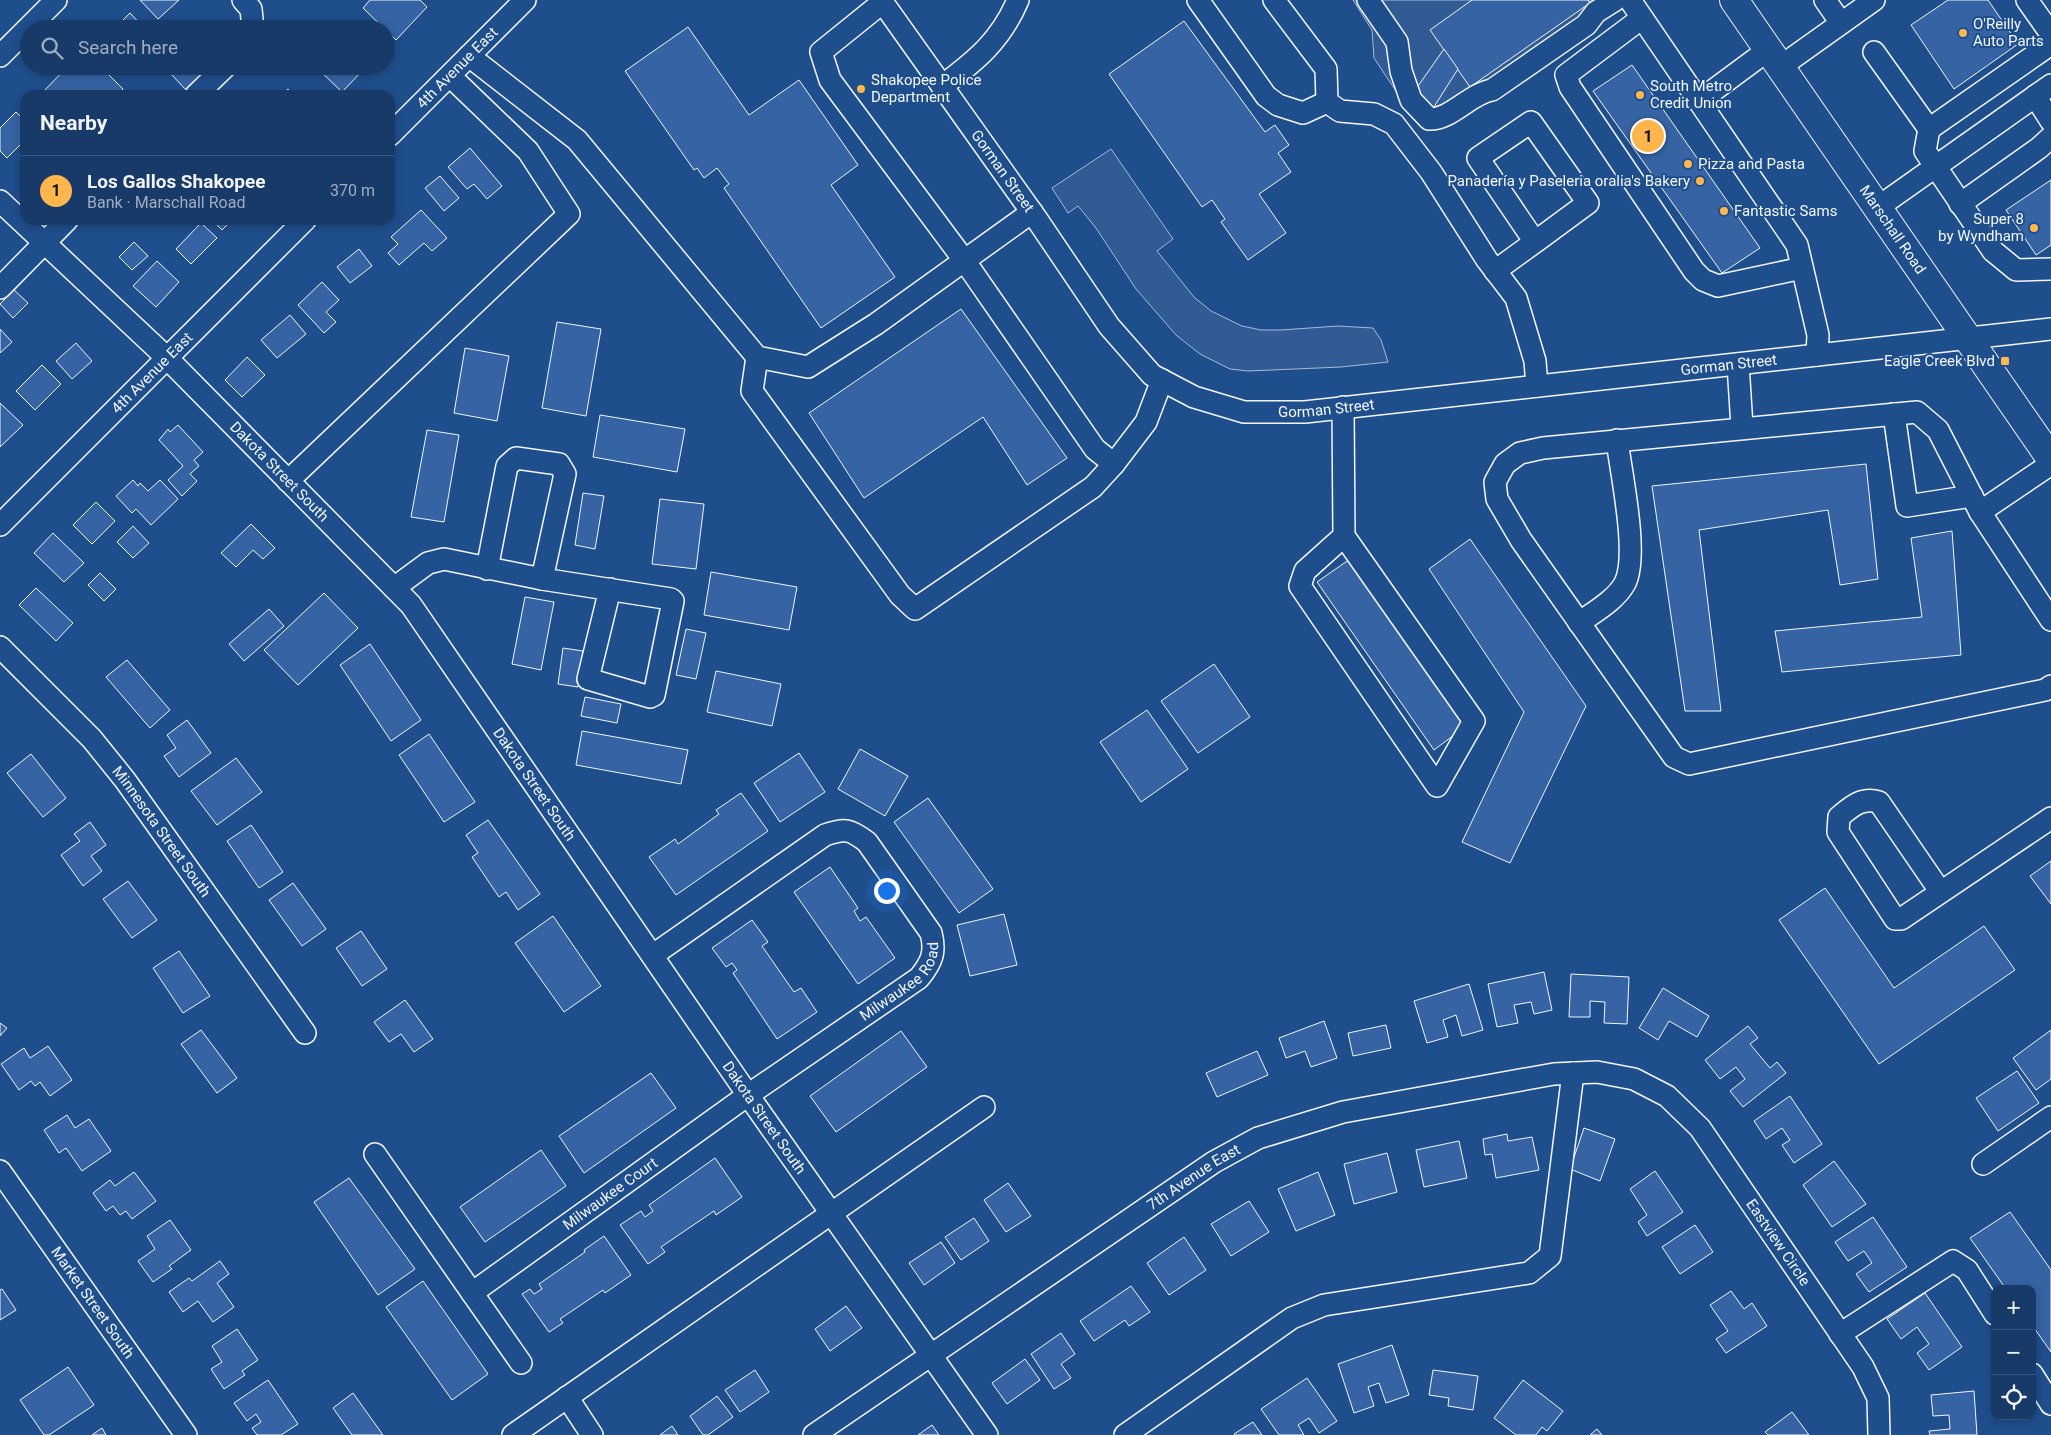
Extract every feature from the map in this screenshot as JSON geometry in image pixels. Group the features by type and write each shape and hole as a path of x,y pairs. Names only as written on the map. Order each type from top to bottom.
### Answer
{"main road":[{"name":"Marschall Road","path":"1734,0 2051,459"}],"street":[{"path":"36,20 56,0"},
{"path":"242,0 251,9 252,20"},
{"name":"4th Avenue East","path":"395,131 525,0"},
{"path":"942,86 990,46 1008,23 1018,0"},
{"path":"1198,0 1266,96 1278,105 1303,112 1327,102"},
{"path":"1274,0 1326,69 1327,102"},
{"path":"1368,0 1397,42 1401,72 1411,100 1429,119 1438,120 1480,92 1492,90 1586,25 1596,12 1615,0"},
{"path":"1630,0 1797,245 1818,335 1817,355"},
{"path":"1825,0 1841,23"},
{"path":"1699,101 1774,58 1841,23 1874,0"},
{"path":"2027,0 2051,34"},
{"path":"887,2 820,52 830,80 964,260 1095,449 1114,464"},
{"name":"Gorman Street","path":"887,2 942,86 1032,212 1109,326 1152,375 1194,397 1244,412 1305,412 2051,329"},
{"path":"1642,18 1566,75 1570,87 1694,271 1703,280 1718,286 1802,268"},
{"path":"0,56 20,36"},
{"path":"1928,129 2051,44"},
{"path":"1874,52 1928,129 1925,151 1934,167 1993,251 2016,270 2051,269"},
{"path":"469,56 577,140 757,358 808,367 876,324 1032,212"},
{"path":"201,90 217,75"},
{"path":"288,481 569,214 528,151 450,76"},
{"path":"1877,208 2043,90 2051,121"},
{"path":"1327,102 1340,111 1374,114 1394,124 1431,172 1495,271 1516,298 1535,361 1537,386"},
{"path":"1495,271 1535,242 1588,203 1532,122 1478,158 1535,242"},
{"path":"1960,204 2039,148 2051,136"},
{"name":"Dakota Street South","path":"0,201 20,220"},
{"name":"Dakota Street South","path":"26,225 166,357 411,606 748,1095 987,1435"},
{"path":"0,288 62,225"},
{"name":"4th Avenue East","path":"0,525 300,225"},
{"path":"757,358 752,391 900,595 915,610 1093,487 1114,464 1146,422 1162,380"},
{"path":"1738,364 1742,427"},
{"path":"1343,407 1344,536 1474,721 1437,786 1300,586 1305,570 1344,536"},
{"path":"2051,620 1976,504 1938,430 1917,412 1742,427 1543,448 1520,453 1505,464 1495,482 1497,499 1520,540 1674,757 1689,764 2045,690 2051,686"},
{"path":"1894,414 1907,506 1976,504 2051,464"},
{"path":"1579,623 1616,596 1626,583 1632,557 1617,440"},
{"path":"487,569 507,466 516,458 559,464 565,474 542,579"},
{"path":"394,588 428,563 444,559 542,579 610,589 671,599 673,602 654,695 650,697 588,680 610,589"},
{"name":"Minnesota Street South","path":"0,647 92,739 125,780 305,1033"},
{"path":"1940,891 1879,802 1868,799 1853,805 1839,816 1836,823 1838,832 1895,919 1901,918 2051,818"},
{"name":"Milwaukee Road","path":"653,956 825,835 840,829 854,833 867,842 931,933 934,947 931,963 919,978 748,1095"},
{"name":"7th Avenue East","path":"814,1435 1214,1162 1258,1138 1343,1112 1554,1074 1597,1072 1634,1080"},
{"path":"1125,1435 1292,1318 1324,1305 1529,1273 1550,1256 1573,1073"},
{"name":"Eastview Circle","path":"1634,1080 1667,1096 1700,1128 1863,1367 1878,1398 1879,1435"},
{"name":"Milwaukee Court","path":"472,1293 748,1095"},
{"path":"513,1435 984,1107"},
{"path":"1983,1164 2051,1117"},
{"path":"375,1154 522,1363"},
{"name":"Market Street South","path":"0,1171 8,1199 186,1435"},
{"path":"1840,1334 1953,1261 1967,1270 1991,1308"},
{"path":"2033,1375 2051,1404"},
{"path":"567,1397 592,1435"}],"shaded area":[{"path":"1353,0 1632,0 1483,97 1446,125 1432,130 1425,129 1418,124 1374,58 1372,30"},
{"path":"1111,149 1173,239 1157,251 1194,297 1211,311 1242,326 1261,330 1338,326 1373,328 1381,340 1388,362 1341,367 1248,371 1230,369 1200,354 1176,335 1136,289 1096,228 1078,206 1068,213 1052,188"}],"building":[{"path":"140,0 179,0 158,19"},
{"path":"370,0 420,0 427,7 396,40 395,20 375,20 363,8"},
{"path":"1472,0 1588,0 1590,3 1470,87 1430,30"},
{"path":"1948,0 1988,0 2018,44 1954,89 1911,25"},
{"path":"130,13 137,20 123,20"},
{"path":"1184,21 1265,132 1275,125 1289,145 1278,153 1291,172 1259,194 1286,233 1248,260 1221,222 1225,219 1212,200 1202,207 1109,74"},
{"path":"688,27 749,115 799,80 858,165 831,185 895,277 821,328 724,188 729,184 717,168 704,178 697,168 694,170 625,71"},
{"path":"1444,49 1458,69 1432,110 1416,89"},
{"path":"1632,65 1760,248 1722,273 1593,91"},
{"path":"59,75 109,75 123,89 122,90 45,90"},
{"path":"172,75 204,75 188,90"},
{"path":"324,75 358,75 344,90 340,90"},
{"path":"16,112 20,116 20,145 7,158 0,151 0,128"},
{"path":"470,148 502,186 487,199 474,184 467,189 448,167"},
{"path":"440,176 459,198 444,211 425,188"},
{"name":"Super 8 by Wyndham","path":"2051,180 2051,245 2036,255 2006,210"},
{"path":"421,210 447,238 432,251 424,243 399,265 388,253 398,244 391,237"},
{"path":"199,225 203,225 217,238 191,264 176,249"},
{"path":"217,225 227,225 222,230"},
{"path":"134,242 148,256 132,270 119,257"},
{"path":"359,249 372,266 350,283 337,267"},
{"path":"157,261 179,282 156,307 133,286"},
{"path":"322,282 339,300 326,312 336,322 324,333 298,305"},
{"path":"14,290 28,303 13,318 0,304"},
{"path":"961,309 1067,458 1027,485 983,417 864,498 809,413"},
{"path":"290,315 306,334 277,358 261,340"},
{"path":"557,322 601,329 586,416 542,408"},
{"path":"0,329 12,342 0,353"},
{"path":"76,343 92,361 72,379 56,361"},
{"path":"465,348 509,356 497,421 454,413"},
{"path":"247,357 265,375 242,397 225,380"},
{"path":"42,365 61,384 35,410 16,391"},
{"path":"0,403 23,425 0,447"},
{"path":"600,415 685,429 677,472 593,457"},
{"path":"178,425 203,452 194,460 199,466 190,474 197,481 182,496 168,480 183,466 159,440 168,429 170,432"},
{"path":"427,430 459,435 444,522 411,517"},
{"path":"1866,464 1878,579 1840,585 1828,510 1699,530 1721,711 1685,711 1652,486"},
{"path":"133,480 138,486 140,483 148,491 160,480 178,499 151,525 136,509 132,513 116,496"},
{"path":"583,493 604,496 595,549 575,545"},
{"path":"660,499 704,504 696,569 652,564"},
{"path":"96,502 115,521 92,544 73,525"},
{"path":"251,524 275,548 263,559 253,550 236,567 221,553"},
{"path":"133,526 149,543 133,558 117,542"},
{"path":"1952,531 1961,655 1782,672 1775,631 1922,617 1911,538"},
{"path":"53,533 84,563 64,582 34,553"},
{"path":"1470,539 1586,706 1510,863 1462,842 1524,712 1429,569"},
{"path":"1350,559 1466,726 1434,750 1317,582"},
{"path":"711,572 797,587 789,630 704,615"},
{"path":"100,573 116,589 104,601 88,585"},
{"path":"36,588 73,623 56,641 19,605"},
{"path":"324,593 358,628 298,685 264,650"},
{"path":"525,597 554,602 541,670 512,664"},
{"path":"269,609 284,626 244,661 229,644"},
{"path":"686,629 706,633 696,679 676,675"},
{"path":"370,644 421,720 391,741 340,665"},
{"path":"563,648 583,651 578,687 558,684"},
{"path":"127,660 170,710 150,728 106,677"},
{"path":"1214,664 1250,717 1198,753 1161,701"},
{"path":"716,671 781,684 772,726 707,712"},
{"path":"585,697 621,704 617,723 581,716"},
{"path":"1147,710 1188,769 1141,802 1100,742"},
{"path":"187,720 211,753 179,777 164,756 176,748 167,735"},
{"path":"582,731 688,750 681,784 576,765"},
{"path":"429,734 475,802 444,822 399,755"},
{"path":"860,749 908,776 885,816 838,789"},
{"path":"799,753 825,792 780,822 754,783"},
{"path":"31,754 66,798 43,817 7,773"},
{"path":"236,758 262,792 217,825 191,791"},
{"path":"741,793 768,831 676,895 649,857 675,839 678,844 719,814 716,810"},
{"path":"928,798 993,889 959,913 894,822"},
{"path":"488,820 540,894 518,910 506,892 499,897 472,857 478,853 466,835"},
{"path":"90,822 106,845 91,856 102,871 83,886 61,855 80,841 74,834"},
{"path":"251,825 283,872 259,888 227,841"},
{"path":"2051,861 2051,904 2030,876"},
{"path":"830,867 858,908 854,911 860,921 866,917 895,958 858,984 794,892"},
{"path":"128,881 157,920 132,938 103,899"},
{"path":"293,883 326,929 302,946 269,900"},
{"path":"1825,888 1894,988 1984,926 2015,970 1879,1064 1779,920"},
{"path":"1004,914 1017,965 970,976 957,925"},
{"path":"553,916 601,986 564,1012 515,943"},
{"path":"752,920 768,942 762,946 794,992 801,988 817,1012 777,1039 733,973 737,970 732,963 726,967 712,948"},
{"path":"361,931 387,969 362,986 336,948"},
{"path":"179,951 210,996 183,1013 153,968"},
{"path":"1544,972 1552,1010 1534,1014 1531,1002 1514,1005 1518,1023 1497,1027 1488,984"},
{"path":"1571,974 1629,977 1627,1024 1604,1023 1605,1002 1590,1001 1590,1017 1569,1017"},
{"path":"1469,984 1483,1030 1462,1036 1456,1015 1443,1020 1448,1037 1427,1043 1414,1001"},
{"path":"1663,988 1709,1016 1697,1037 1669,1021 1658,1040 1639,1028"},
{"path":"405,1000 433,1039 414,1052 401,1034 389,1042 374,1022"},
{"path":"1324,1021 1337,1058 1311,1067 1305,1051 1286,1058 1279,1038"},
{"path":"0,1023 7,1028 0,1036"},
{"path":"1386,1025 1391,1048 1353,1056 1348,1033"},
{"path":"1748,1026 1758,1038 1750,1044 1770,1068 1777,1062 1786,1073 1743,1107 1730,1091 1745,1079 1736,1067 1720,1079 1705,1060"},
{"path":"201,1030 237,1078 217,1093 181,1044"},
{"path":"2051,1030 2051,1079 2036,1090 2013,1058"},
{"path":"901,1031 927,1067 836,1132 810,1096"},
{"path":"48,1046 72,1080 50,1096 40,1082 35,1086 31,1081 19,1090 1,1064 24,1048 30,1058"},
{"path":"1257,1051 1268,1075 1217,1097 1206,1073"},
{"path":"2017,1071 2039,1103 1998,1131 1976,1098"},
{"path":"651,1073 676,1108 584,1173 559,1136"},
{"path":"1790,1096 1822,1144 1794,1163 1782,1145 1790,1140 1782,1128 1766,1139 1754,1121"},
{"path":"67,1115 75,1128 89,1119 111,1151 82,1171 66,1148 59,1153 44,1130"},
{"path":"1584,1128 1615,1139 1600,1181 1570,1169"},
{"path":"1507,1134 1508,1141 1532,1137 1539,1170 1496,1178 1492,1154 1485,1155 1483,1139"},
{"path":"1459,1141 1467,1178 1424,1187 1416,1150"},
{"path":"541,1150 566,1186 485,1242 460,1207"},
{"path":"1387,1153 1397,1192 1354,1204 1344,1164"},
{"path":"715,1158 742,1197 716,1215 714,1211 661,1247 665,1252 648,1264 620,1225 641,1211 645,1217 653,1211 649,1205"},
{"path":"1834,1161 1866,1204 1832,1227 1803,1185"},
{"path":"1655,1171 1683,1212 1647,1236 1638,1222 1647,1215 1630,1189"},
{"path":"134,1172 156,1201 132,1219 126,1211 120,1215 113,1206 106,1211 93,1193 110,1180 115,1186"},
{"path":"1318,1172 1335,1215 1296,1231 1278,1189"},
{"path":"349,1178 415,1269 378,1295 314,1202"},
{"path":"1008,1183 1031,1216 1006,1232 984,1200"},
{"path":"1249,1201 1269,1232 1231,1256 1211,1224"},
{"path":"2010,1212 2051,1270 2051,1352 2036,1331 2036,1285 2003,1285 1970,1238"},
{"path":"1873,1217 1907,1267 1869,1292 1856,1274 1872,1263 1864,1251 1848,1261 1835,1242"},
{"path":"974,1218 989,1241 961,1260 945,1237"},
{"path":"170,1220 191,1250 169,1266 172,1269 153,1282 138,1261 155,1249 147,1236"},
{"path":"1695,1225 1713,1252 1680,1274 1662,1247"},
{"path":"604,1236 631,1275 605,1293 603,1290 560,1319 563,1323 549,1332 522,1294 530,1289 534,1294 542,1289 539,1284 585,1252 584,1250"},
{"path":"1184,1237 1206,1270 1169,1295 1147,1263"},
{"path":"941,1242 955,1263 924,1285 909,1263"},
{"path":"220,1261 229,1274 217,1283 234,1307 213,1322 198,1301 183,1312 169,1292 189,1278 192,1281"},
{"path":"423,1281 488,1374 452,1400 386,1307"},
{"path":"1131,1286 1150,1312 1129,1326 1125,1320 1094,1341 1080,1321"},
{"path":"2,1289 16,1310 0,1320 0,1290"},
{"path":"1731,1291 1744,1309 1752,1303 1767,1326 1726,1353 1716,1339 1728,1331 1710,1305"},
{"path":"1925,1293 1962,1347 1929,1370 1917,1353 1929,1344 1917,1327 1901,1339 1887,1319"},
{"path":"846,1306 862,1328 830,1351 815,1329"},
{"path":"237,1329 258,1360 242,1371 245,1375 224,1389 211,1369 222,1362 212,1346"},
{"path":"1061,1333 1075,1354 1061,1364 1071,1378 1054,1389 1031,1354"},
{"path":"1392,1345 1409,1395 1386,1403 1379,1383 1368,1387 1374,1406 1354,1413 1338,1364"},
{"path":"1025,1359 1040,1380 1007,1404 992,1383"},
{"path":"68,1367 94,1405 49,1435 44,1435 20,1400"},
{"path":"755,1370 769,1392 740,1412 725,1390"},
{"path":"1433,1370 1478,1376 1473,1410 1448,1406 1449,1398 1429,1395"},
{"path":"1307,1378 1337,1421 1319,1433 1309,1418 1298,1425 1304,1435 1279,1435 1261,1409"},
{"path":"268,1380 298,1424 281,1435 257,1435 252,1428 261,1422 256,1414 247,1421 234,1403"},
{"path":"1523,1380 1563,1411 1547,1431 1542,1427 1536,1435 1516,1435 1494,1418"},
{"path":"1974,1391 1977,1435 1930,1435 1929,1431 1950,1429 1949,1415 1933,1416 1931,1395"},
{"path":"353,1393 383,1435 352,1435 333,1408"},
{"path":"717,1396 733,1417 708,1435 703,1435 690,1416"},
{"path":"1792,1412 1809,1435 1768,1435 1765,1432"},
{"path":"1253,1422 1262,1435 1234,1434"},
{"path":"932,1425 939,1435 918,1435"},
{"path":"672,1426 678,1435 660,1435"},
{"path":"102,1428 106,1435 92,1435"},
{"path":"1597,1429 1602,1435 1590,1435"}],"place":[{"name":"O'Reilly Auto Parts","path":"1963,33"},
{"name":"Shakopee Police Department","path":"861,89"},
{"name":"South Metro Credit Union","path":"1640,95"},
{"name":"Los Gallos Shakopee","path":"1648,136"},
{"name":"Pizza and Pasta","path":"1688,164"},
{"name":"Panadería y Paseleria oralia's Bakery","path":"1700,181"},
{"name":"Fantastic Sams","path":"1724,211"},
{"name":"Super 8 by Wyndham","path":"2034,228"},
{"name":"Eagle Creek Blvd","path":"2005,361"}]}
